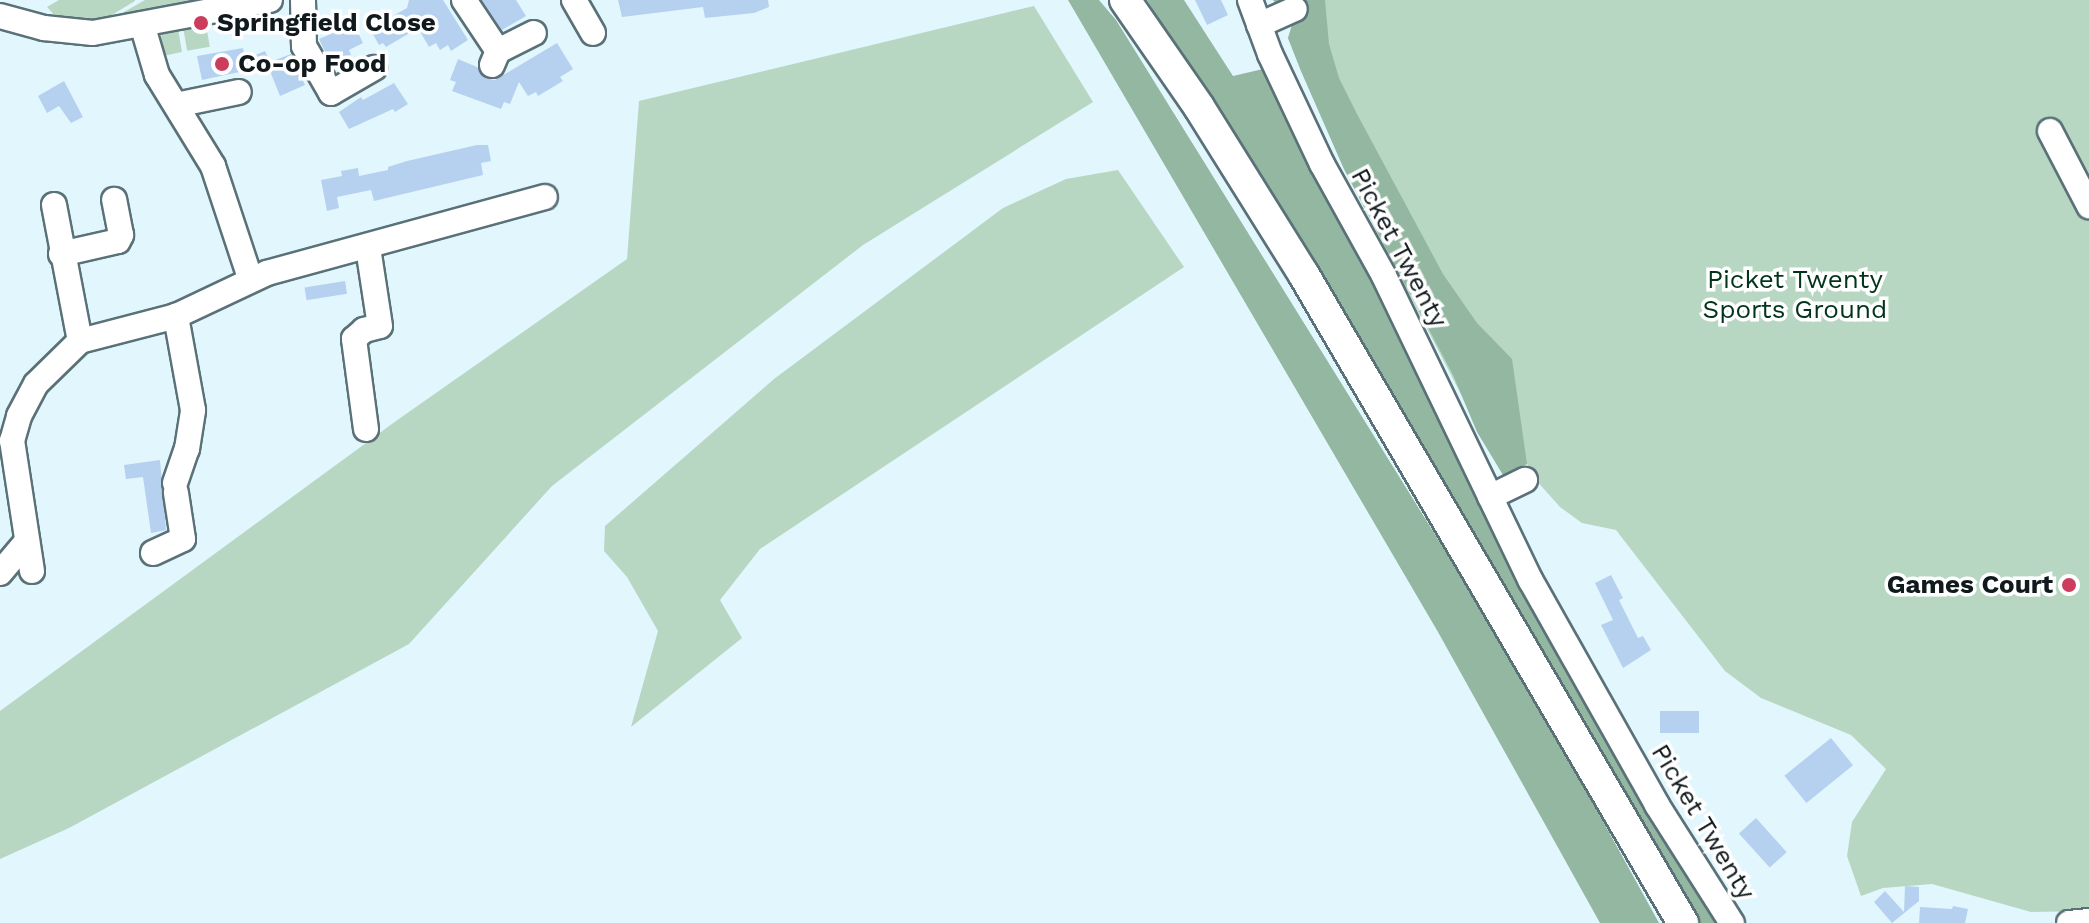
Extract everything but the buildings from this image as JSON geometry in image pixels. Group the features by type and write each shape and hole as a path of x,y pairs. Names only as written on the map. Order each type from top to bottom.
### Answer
{"main road":[{"path":"1125,0 1199,107 1296,263 1683,923"}],"street":[{"path":"9,12 82,33 270,0"},
{"path":"303,0 304,46 331,93 374,68"},
{"path":"464,0 495,58 534,33"},
{"path":"574,0 593,33"},
{"name":"Picket Twenty","path":"1250,0 1322,164 1384,276 1550,617 1657,805 1732,923"},
{"path":"1259,25 1295,9"},
{"path":"142,24 152,63 213,166 250,278"},
{"path":"176,105 239,92"},
{"path":"2050,131 2089,206"},
{"path":"32,571 7,432 36,384 80,341 176,316 250,278 545,197"},
{"path":"61,254 118,241 121,235 114,200"},
{"path":"54,205 80,341"},
{"path":"366,429 354,339 364,330 380,326 368,248"},
{"path":"153,553 183,539 175,488 187,449 193,410 176,316"},
{"path":"1490,497 1525,480"},
{"path":"0,573 27,541"},
{"path":"2069,923 2089,921"}],"green space":[{"path":"59,0 135,1 100,22 59,20 47,7"},
{"path":"145,0 200,0 201,2 110,20"},
{"path":"1068,0 1099,0 1116,20 1524,678 1659,923 1600,923 1438,632"},
{"path":"1147,0 1184,0 1233,76 1263,69 1727,923 1698,923 1235,142"},
{"path":"1273,0 1300,0 1278,6"},
{"name":"Picket Twenty Sports Ground","path":"1300,0 2089,0 2089,911 2031,912 1932,884 1883,888 1861,896 1847,856 1852,822 1886,769 1851,735 1761,698 1725,671 1616,530 1582,523 1560,507 1535,479 1527,464 1503,475 1344,169 1301,71 1288,38 1292,25 1307,17"},
{"path":"1300,0 1325,0 1329,44 1339,78 1357,114 1443,274 1477,323 1512,359 1527,464 1503,475 1477,432 1453,375 1344,169 1301,71 1288,38 1292,25 1307,17"},
{"path":"1034,6 1093,102 863,245 552,486 409,644 69,828 0,859 0,711 396,421 627,259 639,101"},
{"path":"206,25 210,47 187,51 183,29"},
{"path":"178,29 182,52 158,57 162,33"},
{"path":"1118,170 1184,267 760,549 720,600 742,638 631,727 658,631 627,577 604,551 605,526 774,379 1003,208 1066,179"}],"place":[{"name":"Springfield Close","path":"201,23"},
{"name":"Co-op Food","path":"222,64"},
{"name":"Games Court","path":"2069,585"}]}
